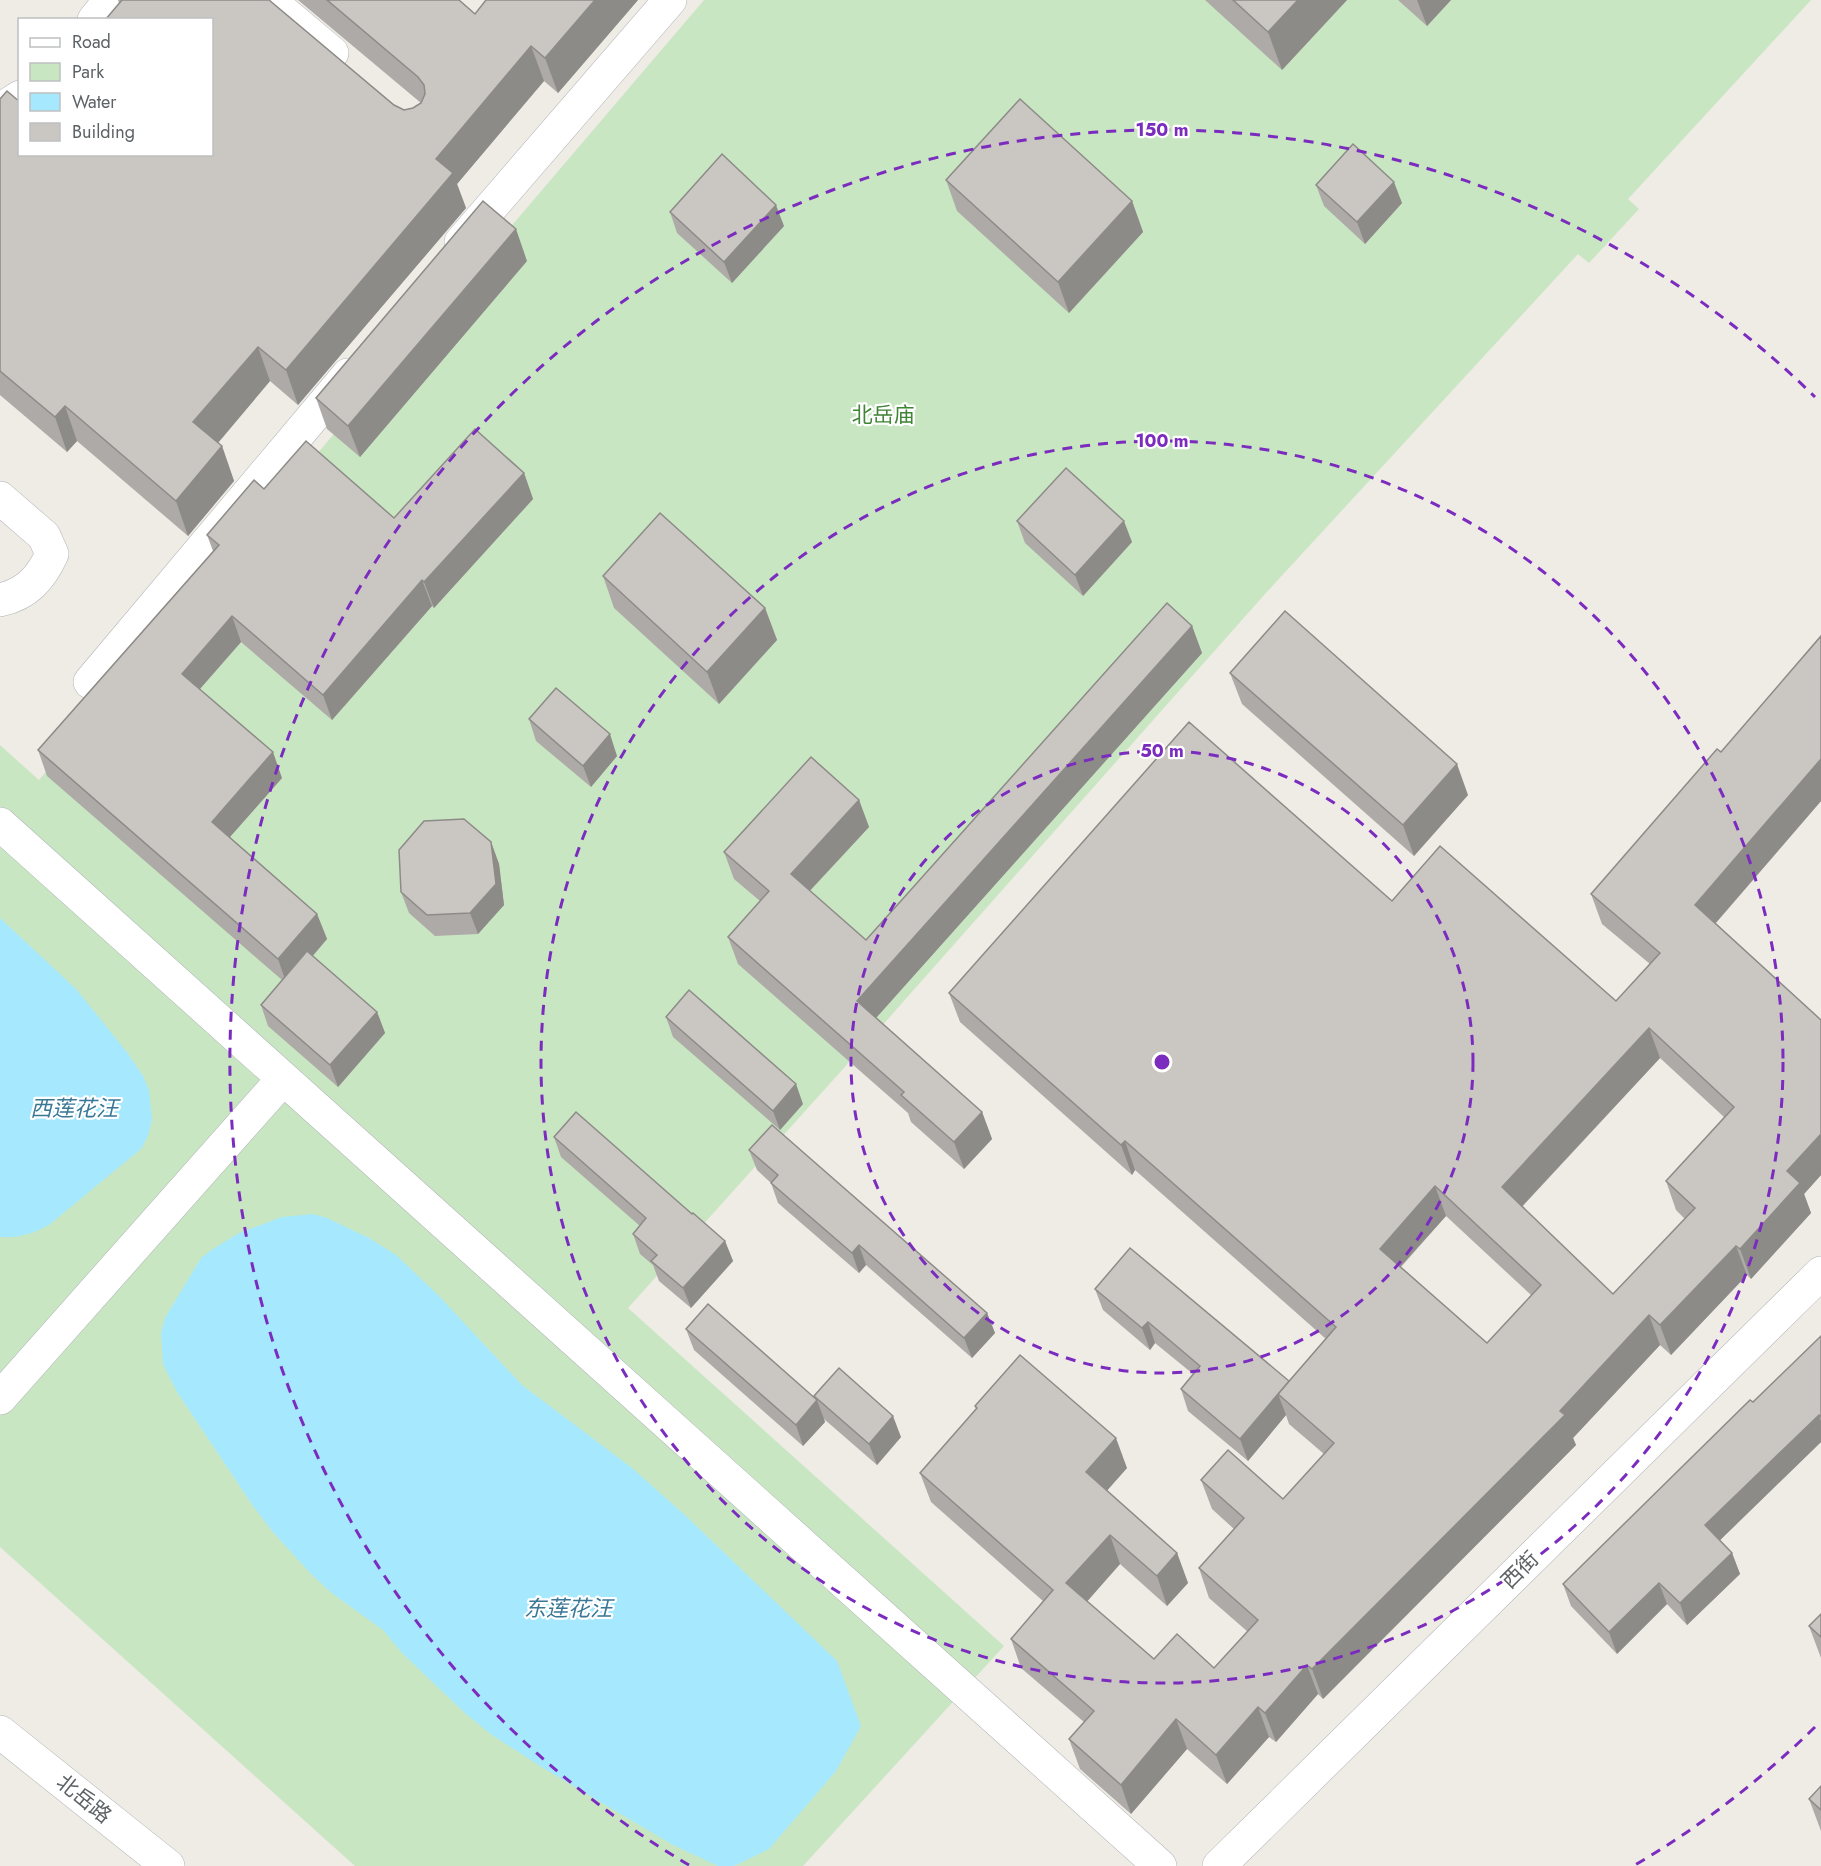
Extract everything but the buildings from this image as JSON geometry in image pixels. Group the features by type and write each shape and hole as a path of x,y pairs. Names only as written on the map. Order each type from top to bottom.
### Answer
{"street":[{"path":"96,18 110,0"},
{"path":"269,0 357,74"},
{"path":"445,261 669,0"},
{"path":"0,110 18,98"},
{"path":"90,682 368,352"},
{"path":"0,498 44,536 52,554 44,571 28,588 13,597 0,600"},
{"path":"0,824 1160,1866"},
{"path":"0,1398 283,1079"},
{"name":"西街","path":"1219,1866 1821,1273"},
{"name":"北岳路","path":"0,1732 168,1866"}],"green space":[{"name":"北岳庙","path":"704,0 1811,0 1628,199 1639,209 1589,263 1578,254 1265,594 628,1308 1004,1646 803,1866 355,1866 0,1547 0,745 39,780"}],"water":[{"name":"西莲花汪","path":"0,918 76,989 126,1051 143,1076 149,1090 152,1120 148,1136 141,1149 49,1225 25,1235 13,1237 0,1237"},
{"name":"东莲花汪","path":"313,1214 327,1218 369,1238 396,1255 439,1296 522,1385 632,1468 687,1517 837,1661 861,1726 836,1771 769,1849 734,1866 718,1866 673,1845 492,1735 467,1715 402,1653 383,1630 333,1594 312,1575 272,1531 253,1506 177,1392 163,1364 161,1333 165,1318 201,1258 239,1233 282,1217"}]}
